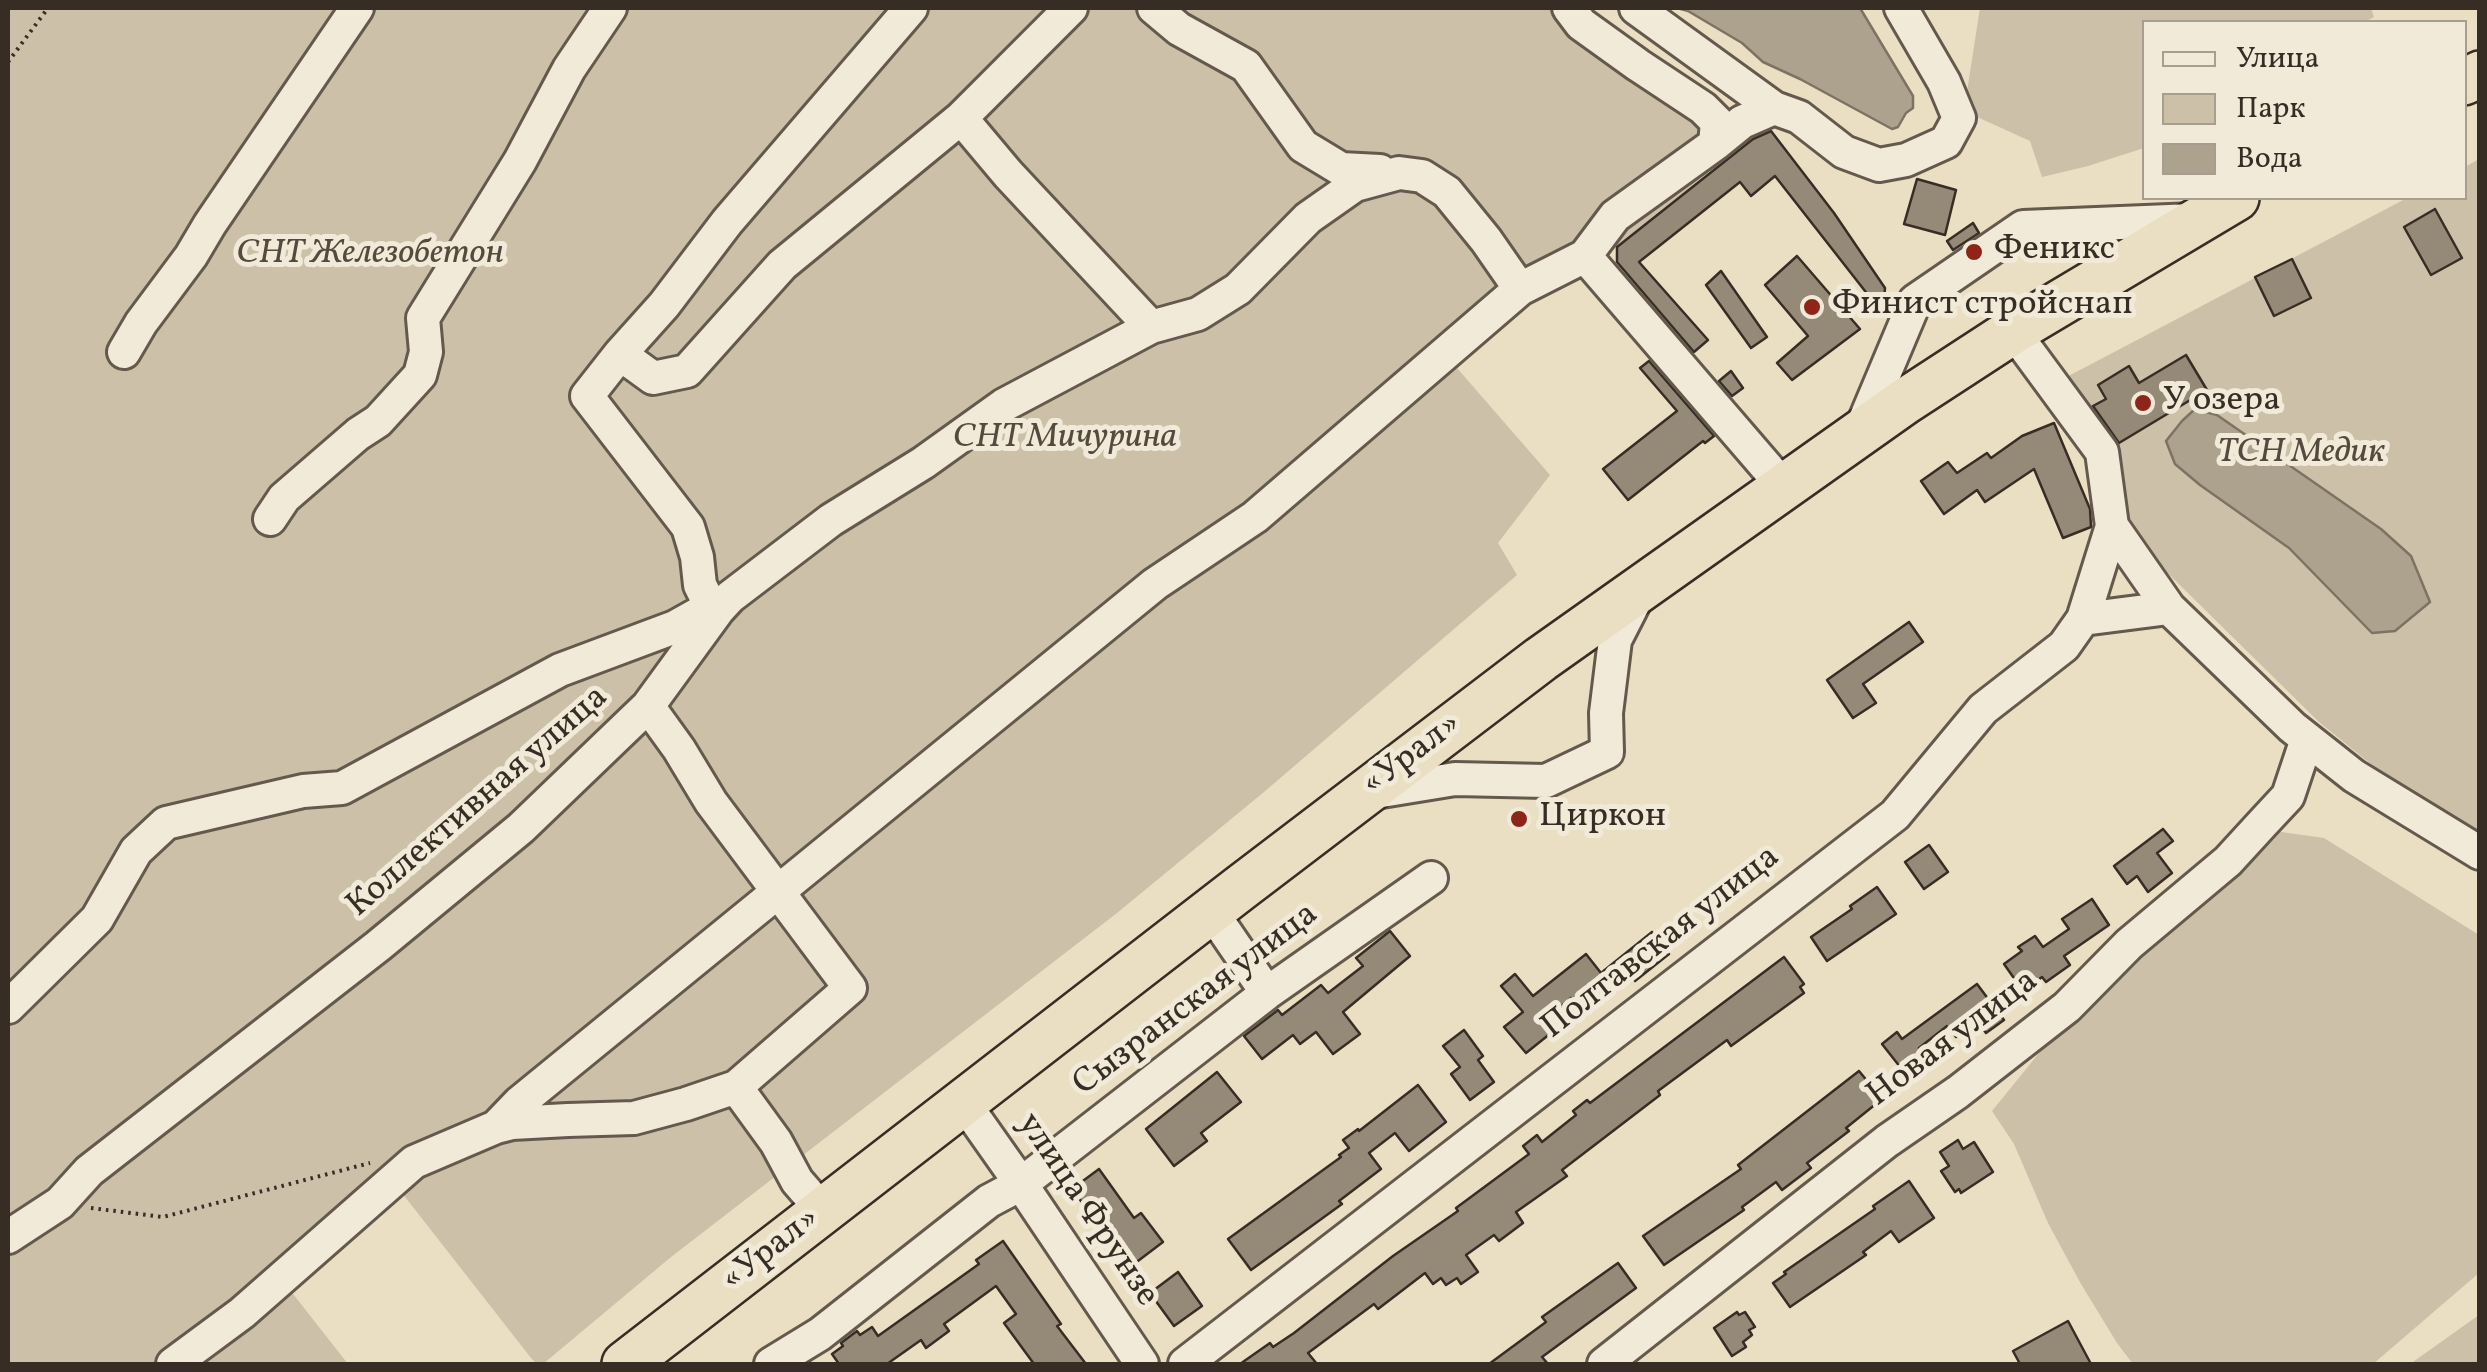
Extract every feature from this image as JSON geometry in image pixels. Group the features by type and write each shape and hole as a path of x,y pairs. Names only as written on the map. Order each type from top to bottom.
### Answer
{"highway":[{"name":"«Урал»","path":"625,1364 1540,659 1783,486 2013,331 2218,209"}],"street":[{"path":"124,352 357,8"},
{"path":"270,519 284,498 378,421 420,375 426,352 422,318 520,161 569,69 610,8"},
{"path":"8,1007 97,918 136,851 166,823 303,791 342,788 560,670 675,627 720,602 700,585 688,528 586,396 664,306 726,222 911,8"},
{"path":"620,354 653,378 687,371 782,264 961,118 1071,8"},
{"path":"1154,8 1180,29 1246,66 1303,146 1340,169 1422,176 1447,192 1520,289"},
{"path":"1569,8 1581,24 1702,108 1717,122 1715,144"},
{"path":"1636,8 1774,108 1799,118 1844,152 1879,165 1906,160 1946,142 1959,118 1944,82 1901,8"},
{"path":"496,1127 520,1103 1155,584 1255,517 1520,289 1585,256 1615,216 1742,122 1774,108"},
{"path":"961,118 1151,327"},
{"name":"Коллективная улица","path":"8,1237 60,1203 89,1171 378,946 521,828 648,706 720,602 831,520 923,463 1004,405 1151,327 1198,314 1238,289 1308,218 1355,185 1399,172"},
{"path":"1859,434 1915,301 2024,227 2218,209"},
{"path":"1585,256 1783,486"},
{"path":"2013,331 2102,452 2112,526 2169,608 2307,739 2354,776 2480,853"},
{"name":"Полтавская улица","path":"1185,1364 1895,815 1983,710 2064,646 2082,619 2112,526"},
{"path":"1364,794 1455,779 1546,781 1607,752 1606,713 1615,640 1642,586"},
{"path":"2082,619 2169,608"},
{"path":"173,1364 242,1313 414,1162 512,1123 634,1118 736,1087 850,988 711,802 648,706"},
{"name":"Новая улица","path":"1604,1364 1887,1141 1958,1092 2067,1007 2129,944 2228,861 2262,826 2288,796 2307,739"},
{"name":"Сызранская улица","path":"771,1364 820,1334 1267,994 1431,878"},
{"path":"1211,911 1267,994"},
{"path":"736,1087 776,1142 796,1181 823,1211"},
{"name":"улица Фрунзе","path":"964,1103 1142,1364"}],"path":[{"path":"8,62 48,8"},
{"path":"60,1203 162,1217 376,1162 414,1162"}],"green space":[{"name":"СНТ Мичурина","path":"8,8 1584,8 1727,116 1745,143 1617,246 1590,277 1562,281 1527,297 1454,358 1457,368 1550,475 1498,543 1517,575 1117,913 671,1257 543,1364 531,1358 402,1193 286,1285 348,1364 8,1364"},
{"path":"1980,8 2371,8 2374,17 2142,20 2142,149 2042,177 2030,141 1964,111"},
{"name":"ТСН Медик","path":"2479,159 2479,839 2430,812 2319,722 2131,537 2061,380 2403,200 2467,200 2467,166"},
{"path":"2274,831 2324,838 2479,935 2479,1273 2373,1364 2133,1364 2081,1284 2048,1223 2014,1144 1992,1111 2039,1053 2174,915"},
{"path":"2479,1315 2479,1364 2410,1364"}],"water":[{"path":"1677,8 1860,8 1913,96 1913,108 1892,129 1763,62 1742,43"},
{"path":"2195,409 2217,415 2381,529 2411,556 2430,602 2395,631 2372,633 2289,548 2175,464 2166,441"}],"building":[{"path":"1771,131 1885,288 1883,314 1775,176 1751,196 1740,182 1639,262 1708,340 1694,352 1617,262 1617,247 1753,139"},
{"path":"1917,179 1956,190 1945,235 1904,224"},
{"path":"2435,209 2462,258 2431,275 2404,227"},
{"path":"1973,223 1979,233 1953,250 1947,241"},
{"name":"Финист стройснап","path":"1797,256 1860,329 1792,380 1777,363 1808,336 1765,285"},
{"path":"2292,259 2311,298 2274,316 2255,277"},
{"path":"1721,271 1767,337 1751,348 1706,285"},
{"name":"У озера","path":"2186,355 2207,390 2119,443 2093,406 2106,399 2098,385 2129,366 2139,383"},
{"path":"1649,361 1714,436 1628,500 1603,469 1677,411 1640,368"},
{"path":"1731,371 1743,388 1732,396 1719,381"},
{"path":"2054,423 2090,509 2091,527 2063,538 2034,469 1985,502 1977,490 1944,514 1921,481 1948,462 1957,473 1987,453 1991,458 2022,436"},
{"path":"1909,622 1923,642 1863,684 1876,703 1853,718 1827,680"},
{"path":"2163,829 2173,841 2157,853 2172,873 2148,892 2137,876 2127,884 2114,866"},
{"path":"1929,845 1948,872 1924,889 1905,862"},
{"path":"1877,887 1896,914 1827,961 1811,937"},
{"path":"2092,899 2109,925 2064,956 2070,965 2046,982 2042,977 2023,991 2004,964 2022,951 2018,947 2035,936 2043,947 2069,929 2062,919"},
{"path":"1390,931 1410,956 1343,1012 1360,1034 1333,1054 1316,1032 1300,1044 1293,1035 1262,1059 1244,1036 1278,1010 1282,1015 1321,985 1328,993 1363,966 1356,958"},
{"path":"1652,932 1669,954 1635,981 1631,976 1583,1013 1571,998 1542,1022 1551,1033 1526,1053 1504,1027 1523,1012 1501,986 1515,974 1533,996 1586,954 1601,973"},
{"path":"1784,957 1804,984 1800,987 1804,993 1731,1046 1727,1040 1562,1170 1567,1176 1516,1212 1523,1223 1499,1241 1494,1235 1466,1255 1478,1272 1461,1284 1457,1278 1446,1285 1441,1278 1433,1284 1425,1273 1378,1309 1374,1304 1308,1353 1317,1364 1240,1364 1270,1343 1273,1347 1294,1333 1458,1211 1456,1208 1529,1154 1523,1146 1537,1135 1542,1142 1576,1115 1573,1111 1587,1100 1590,1103"},
{"path":"1977,984 2004,1020 1986,1033 1978,1021 1956,1037 1947,1026 1919,1048 1929,1061 1908,1077 1882,1044 1897,1032 1902,1039"},
{"path":"1464,1030 1483,1056 1478,1060 1494,1082 1470,1100 1451,1074 1460,1067 1443,1046"},
{"path":"1859,1071 1882,1099 1807,1163 1811,1168 1782,1190 1776,1182 1742,1207 1744,1210 1664,1265 1643,1236 1741,1169 1738,1165"},
{"path":"1217,1072 1241,1102 1201,1133 1207,1141 1174,1166 1146,1129"},
{"path":"1418,1085 1446,1122 1409,1151 1395,1133 1369,1153 1381,1169 1339,1201 1342,1204 1251,1270 1228,1239 1341,1157 1349,1148 1343,1140"},
{"path":"1958,1140 1963,1149 1974,1142 1993,1172 1961,1193 1959,1189 1955,1192 1941,1171 1949,1166 1940,1152"},
{"path":"1099,1169 1134,1218 1141,1213 1163,1242 1130,1267 1072,1189"},
{"path":"1909,1181 1934,1218 1899,1242 1891,1231 1863,1252 1866,1255 1790,1307 1773,1283"},
{"path":"1003,1241 1086,1364 1034,1364 1004,1323 1016,1314 996,1286 944,1324 949,1331 926,1348 921,1340 887,1364 839,1364 832,1354 857,1331 860,1335 872,1327 878,1336 979,1264 976,1260"},
{"path":"1618,1263 1636,1288 1542,1357 1548,1364 1489,1364 1546,1322 1542,1317"},
{"path":"1178,1272 1202,1306 1174,1326 1150,1293"},
{"path":"1737,1312 1745,1312 1755,1327 1743,1342 1746,1347 1732,1356 1714,1328"},
{"path":"2068,1321 2091,1364 2020,1364 2013,1351"}],"place":[{"name":"Феникс","path":"1974,252"},
{"name":"Финист стройснап","path":"1812,307"},
{"name":"У озера","path":"2143,403"},
{"name":"Циркон","path":"1519,819"}],"park label":[{"name":"СНТ Железобетон","path":"370,256"}]}
